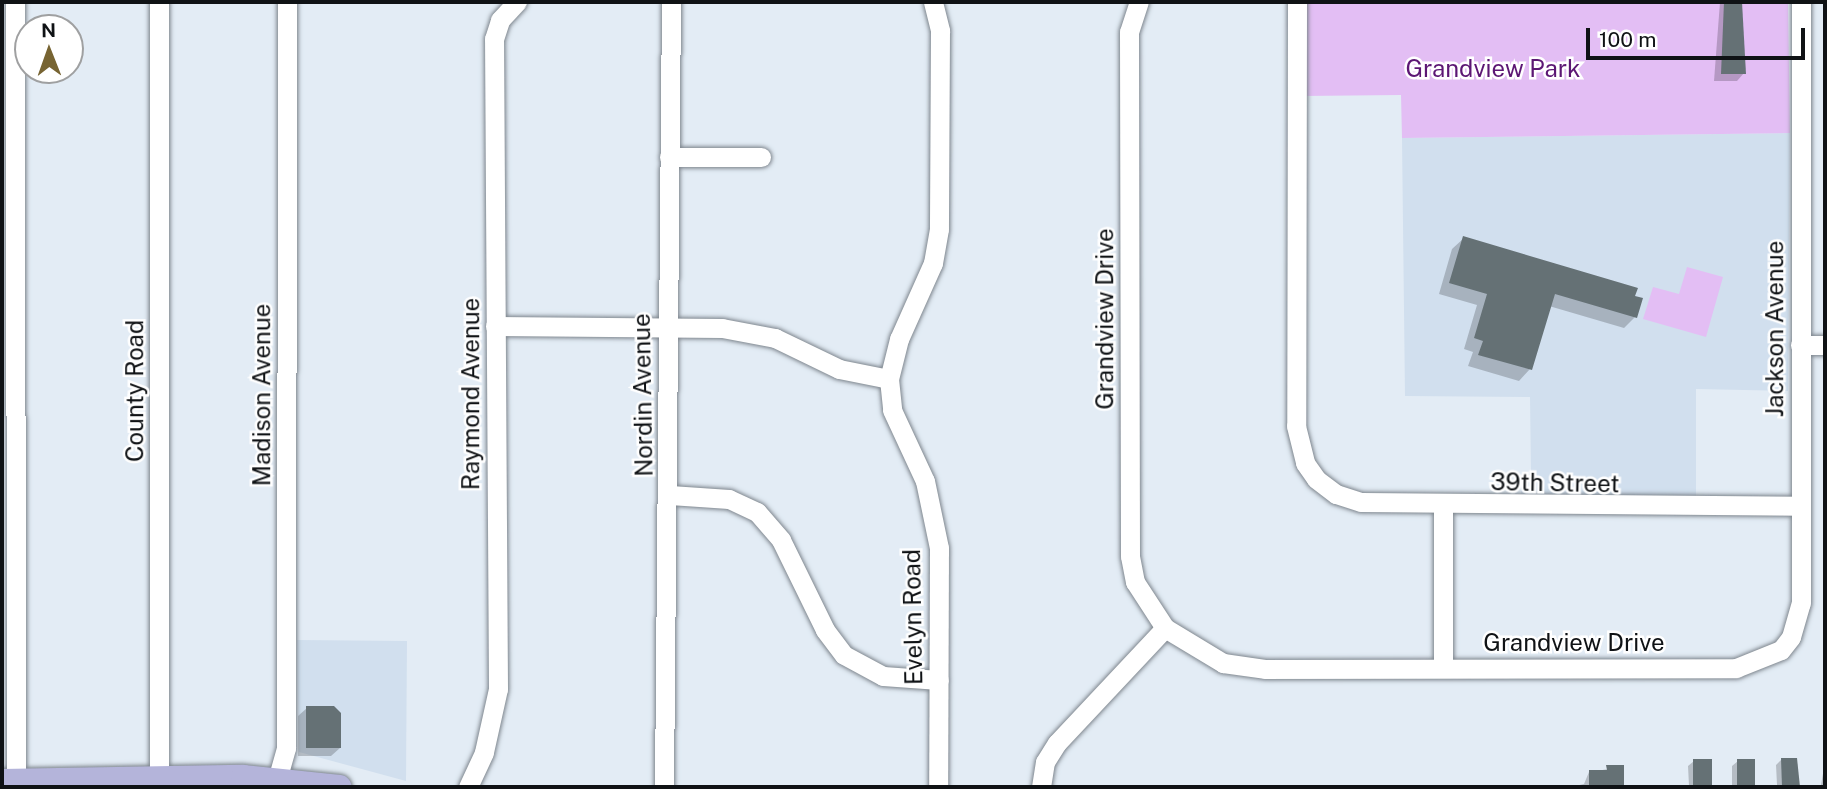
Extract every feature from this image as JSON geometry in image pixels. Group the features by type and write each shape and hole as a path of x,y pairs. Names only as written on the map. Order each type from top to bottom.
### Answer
{"main road":[{"path":"9,781 97,784 159,780 339,787"}],"street":[{"path":"9,781 15,2"},
{"name":"County Road","path":"159,2 159,780"},
{"name":"Madison Avenue","path":"276,783 286,748 287,2"},
{"name":"Raymond Avenue","path":"468,787 484,752 498,689 494,39 500,20 517,2"},
{"name":"Nordin Avenue","path":"664,787 670,495 665,328 671,2"},
{"name":"Evelyn Road","path":"933,2 940,31 939,229 933,263 899,339 889,379 892,410 925,481 939,548 938,787"},
{"name":"Grandview Drive","path":"1139,2 1129,32 1130,556 1135,582 1165,628 1204,655 1243,667 1735,668 1781,650"},
{"name":"39th Street","path":"1297,2 1296,426 1305,463 1316,479 1336,494 1361,502 1443,506 1800,506"},
{"name":"Jackson Avenue","path":"1781,650 1790,637 1801,603 1801,2"},
{"path":"669,157 761,157"},
{"path":"495,326 751,332 794,345 839,369 889,379"},
{"path":"1800,345 1825,345"},
{"path":"670,495 729,499 757,512 781,540 825,630 844,655 883,676 939,680"},
{"path":"1443,506 1443,668"},
{"path":"1041,787 1045,762 1057,743 1165,628"}],"shaded area":[{"path":"1790,133 1788,391 1696,389 1696,496 1521,496 1521,481 1531,472 1530,397 1405,396 1402,138"},
{"path":"297,640 407,641 406,781 299,752"}],"green space":[{"name":"Grandview Park","path":"1304,2 1788,2 1790,133 1402,138 1401,95 1301,96"},
{"path":"1687,267 1723,277 1706,337 1643,319 1653,287 1679,294"}],"building":[{"path":"1724,2 1742,2 1746,74 1721,74"},
{"path":"1463,236 1638,288 1635,296 1643,298 1637,318 1555,294 1532,370 1478,355 1483,341 1474,338 1487,294 1449,283"},
{"path":"306,706 334,706 341,713 341,748 306,748"},
{"path":"1781,758 1797,758 1800,787 1782,787"},
{"path":"1693,759 1712,759 1712,787 1693,787"},
{"path":"1737,759 1755,759 1755,787 1737,787"},
{"path":"1606,765 1624,765 1624,787 1589,787 1589,770 1607,770"}]}
